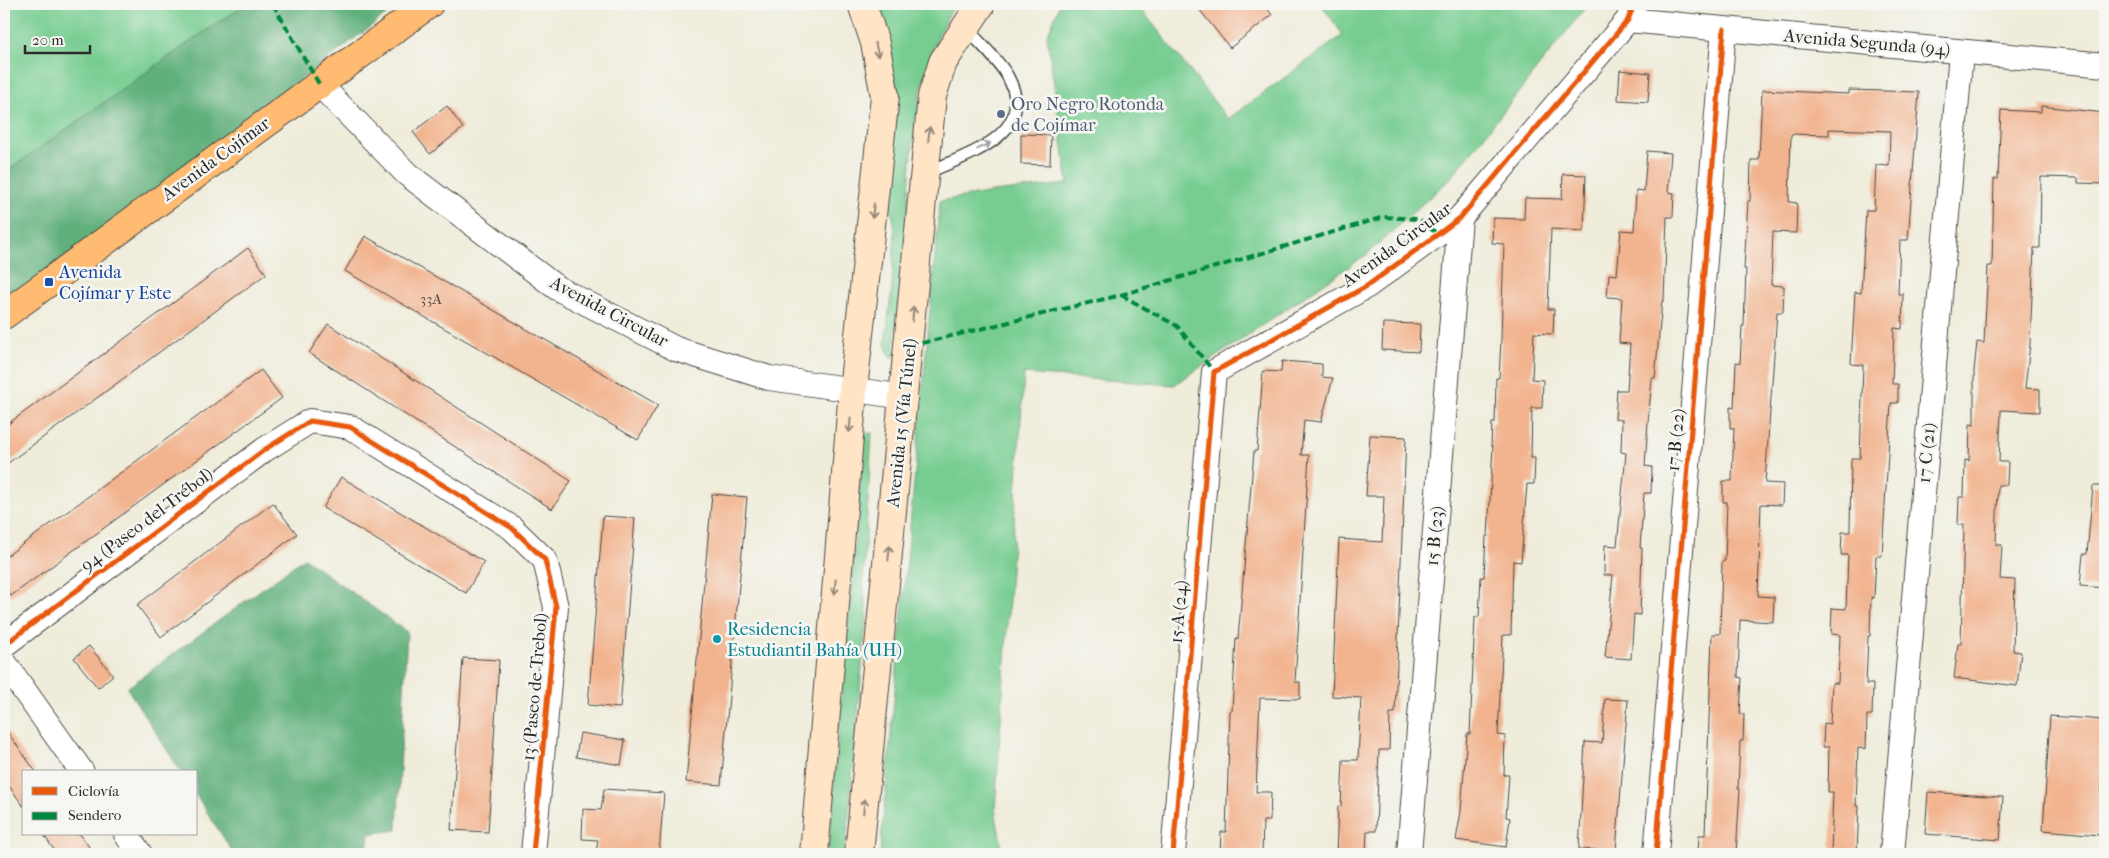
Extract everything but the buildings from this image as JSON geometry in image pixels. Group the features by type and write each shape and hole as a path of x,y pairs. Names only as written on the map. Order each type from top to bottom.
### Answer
{"main road":[{"name":"Avenida Cojímar","path":"4,315 429,4"},
{"path":"814,854 853,390 885,96 875,43 862,4"},
{"name":"Avenida 15 (Vía Túnel)","path":"859,854 905,397 932,96 943,62 981,4"}],"street":[{"name":"Avenida Circular","path":"1214,372 1367,286 1460,218 1631,12"},
{"name":"Avenida Segunda (94)","path":"1631,12 1724,29 2105,65"},
{"name":"17 B (22)","path":"1656,854 1724,29"},
{"name":"17 C (21)","path":"1892,854 1961,52"},
{"name":"Avenida Circular","path":"319,84 408,174 557,288 676,349 769,378 905,397"},
{"name":"15 B (23)","path":"1409,854 1460,218"},
{"name":"15 A (24)","path":"1172,854 1214,372"},
{"name":"94 (Paseo del Trébol)","path":"4,645 264,450 310,421"},
{"name":"13 (Paseo de Trebol)","path":"310,421 350,427 512,528 545,560 556,607 533,854"},
{"path":"4,662 81,770"},
{"path":"127,836 140,854"}],"lane":[{"path":"924,174 992,143 1012,122 1017,102 1008,76 965,26"}],"green space":[{"path":"4,4 247,4 204,32 4,173"},
{"path":"247,4 400,4 4,306 4,173 204,32"},
{"path":"875,4 955,4 940,32 929,62 915,123 905,250 894,356 891,358 885,344 892,287 895,227 890,205 896,109"},
{"path":"1060,4 1137,4 1228,119 1343,35 1321,4 1588,4 1451,178 1366,255 1174,385 1024,374 995,810 1001,843 998,854 880,854 940,201 993,192 1068,184 1047,36"},
{"path":"872,433 863,583 867,611 845,854 828,854 864,434"},
{"path":"304,558 407,632 397,830 369,834 367,854 234,854 198,798 198,770 180,770 127,688"}],"marked path":[{"path":"273,4 319,84"},
{"path":"910,346 1121,295 1384,217 1417,219 1438,234"},
{"path":"1121,295 1177,326 1214,372"}],"cycle path":[{"path":"1173,854 1214,372 1367,286 1460,218 1628,20 1634,4"},
{"path":"1656,854 1724,29"},
{"path":"4,645 264,450 310,421 350,427 512,528 545,560 556,607 533,854"}],"place":[{"name":"Oro Negro Rotonda de Cojímar","path":"1001,114"},
{"name":"Avenida Cojímar y Este","path":"49,282"},
{"name":"Residencia Estudiantil Bahía (UH)","path":"717,639"}]}
